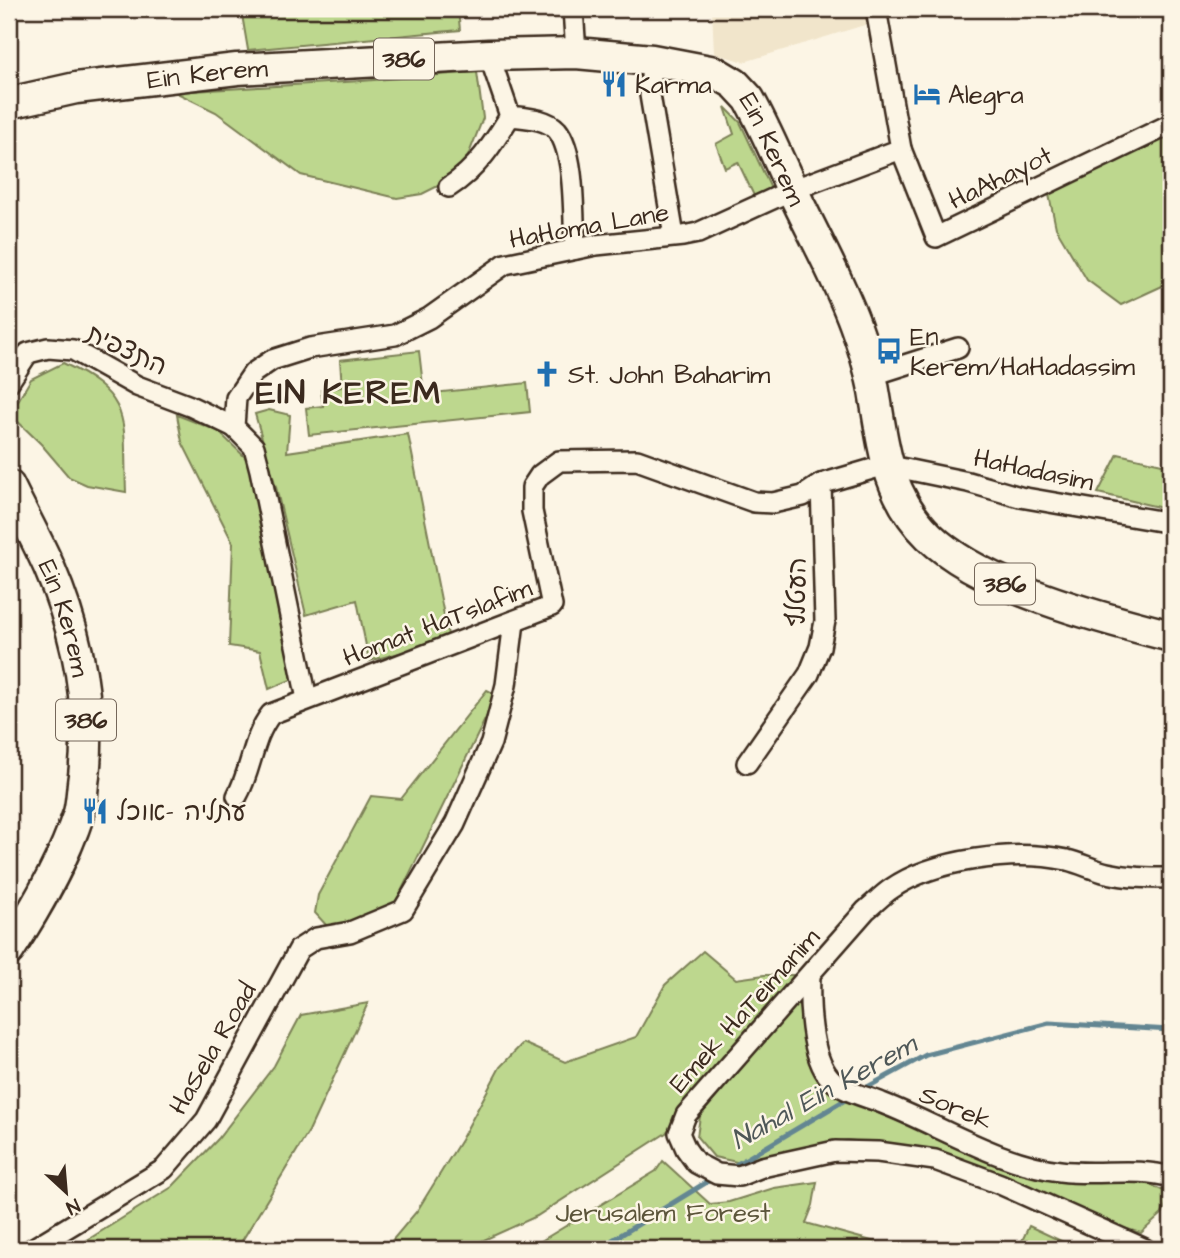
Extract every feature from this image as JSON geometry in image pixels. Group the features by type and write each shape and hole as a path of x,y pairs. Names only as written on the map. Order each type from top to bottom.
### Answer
{"main road":[{"name":"Ein Kerem","path":"9,103 76,88 237,69 489,55 576,53 652,60 715,72 735,84 749,99 855,323 870,376 886,465 913,518 930,537 961,559 1009,585 1126,625 1171,636"},
{"name":"Ein Kerem","path":"9,486 49,567 68,618 79,657 87,747 80,810 66,847 45,891 9,950"}],"street":[{"path":"573,9 576,53"},
{"name":"HaAhayot","path":"876,9 901,149 936,237 1171,124"},
{"path":"489,55 510,116"},
{"path":"652,60 650,95 674,236"},
{"path":"449,187 475,167 510,116"},
{"path":"510,116 541,120 556,129 569,153 575,249"},
{"path":"792,190 901,149"},
{"name":"HaHoma Lane","path":"234,426 236,398 253,373 272,360 310,348 395,335 429,318 505,264 575,249 698,233 792,190"},
{"name":"התצפית","path":"9,383 28,353 48,348 73,350 137,386 234,426"},
{"path":"870,376 958,348"},
{"path":"234,426 254,447 307,699"},
{"name":"Homat HaTslafim","path":"237,796 246,780 261,726 271,714 552,606 532,511 532,487 540,475 559,461 637,460 754,502 773,503 803,496 821,484 886,465"},
{"name":"HaHadasim","path":"886,465 968,482 1020,497 1171,523"},
{"name":"העטלף","path":"747,763 809,674 820,647 825,621 821,484"},
{"name":"HaSela Road","path":"32,1249 164,1169 206,1119 299,949 316,938 350,932 403,910 455,824 491,743 506,685 514,622"},
{"name":"Emek HaTeimanim","path":"1145,1249 1000,1184 935,1160 878,1152 835,1151 762,1167 739,1176 717,1174 696,1163 679,1133 686,1115 866,911 890,890 938,866 1010,856 1065,860 1107,873 1135,878 1171,878"},
{"name":"Sorek","path":"810,975 809,1002 818,1056 830,1077 851,1092 1028,1166 1062,1172 1130,1172 1171,1177"}],"shaded area":[{"path":"712,9 867,9 871,23 744,62 714,53"}],"green space":[{"path":"241,9 458,9 460,30 248,50"},
{"path":"477,72 483,118 468,156 446,182 422,194 397,198 301,175 216,112 175,92 361,81"},
{"path":"725,107 740,122 774,195 756,200 738,162 725,168 716,144 734,134"},
{"path":"1171,134 1171,282 1121,305 1087,280 1056,228 1048,190"},
{"path":"419,351 424,394 527,383 530,412 309,435 306,408 323,406 321,390 342,387 340,360"},
{"path":"63,363 86,375 114,400 124,429 126,492 87,485 69,477 41,444 10,414 31,379"},
{"path":"269,410 290,415 287,452 408,434 449,640 369,661 357,600 306,615 276,487 255,414"},
{"path":"177,415 218,431 249,461 293,679 269,689 260,651 229,646 233,543 182,442"},
{"path":"1118,454 1171,466 1171,510 1098,493"},
{"path":"487,690 497,695 393,908 355,925 327,926 315,913 318,895 371,796 401,799"},
{"path":"703,951 736,979 764,975 797,975 666,1133 537,1216 464,1249 385,1249 417,1211 461,1140 500,1067 523,1043 565,1062 636,1037 665,985"},
{"path":"798,1001 804,1030 823,1080 845,1100 1030,1173 1148,1184 1171,1194 1162,1214 1141,1233 1113,1225 919,1149 847,1140 741,1163 714,1157 697,1137 700,1116"},
{"path":"368,1003 309,1131 237,1249 73,1249 172,1187 218,1139 274,1066 301,1015"},
{"name":"Jerusalem Forest","path":"663,1161 710,1204 729,1202 774,1188 817,1182 806,1223 901,1249 528,1249 656,1171"},
{"path":"1029,1226 1078,1249 1018,1249"}],"waterway":[{"name":"Nahal Ein Kerem","path":"862,1090 926,1055 1049,1023 1171,1030"},
{"name":"Nahal Ein Kerem","path":"729,1169 850,1097"},
{"name":"Nahal Ein Kerem","path":"598,1249 715,1177"}],"place":[{"name":"Karma","path":"614,84"},
{"name":"Alegra","path":"927,94"},
{"name":"En Kerem/HaHadassim","path":"889,351"},
{"name":"St. John Baharim","path":"547,374"},
{"name":"עתליה -אוכל","path":"95,811"}],"district":[{"name":"EIN KEREM","path":"349,391"}]}
